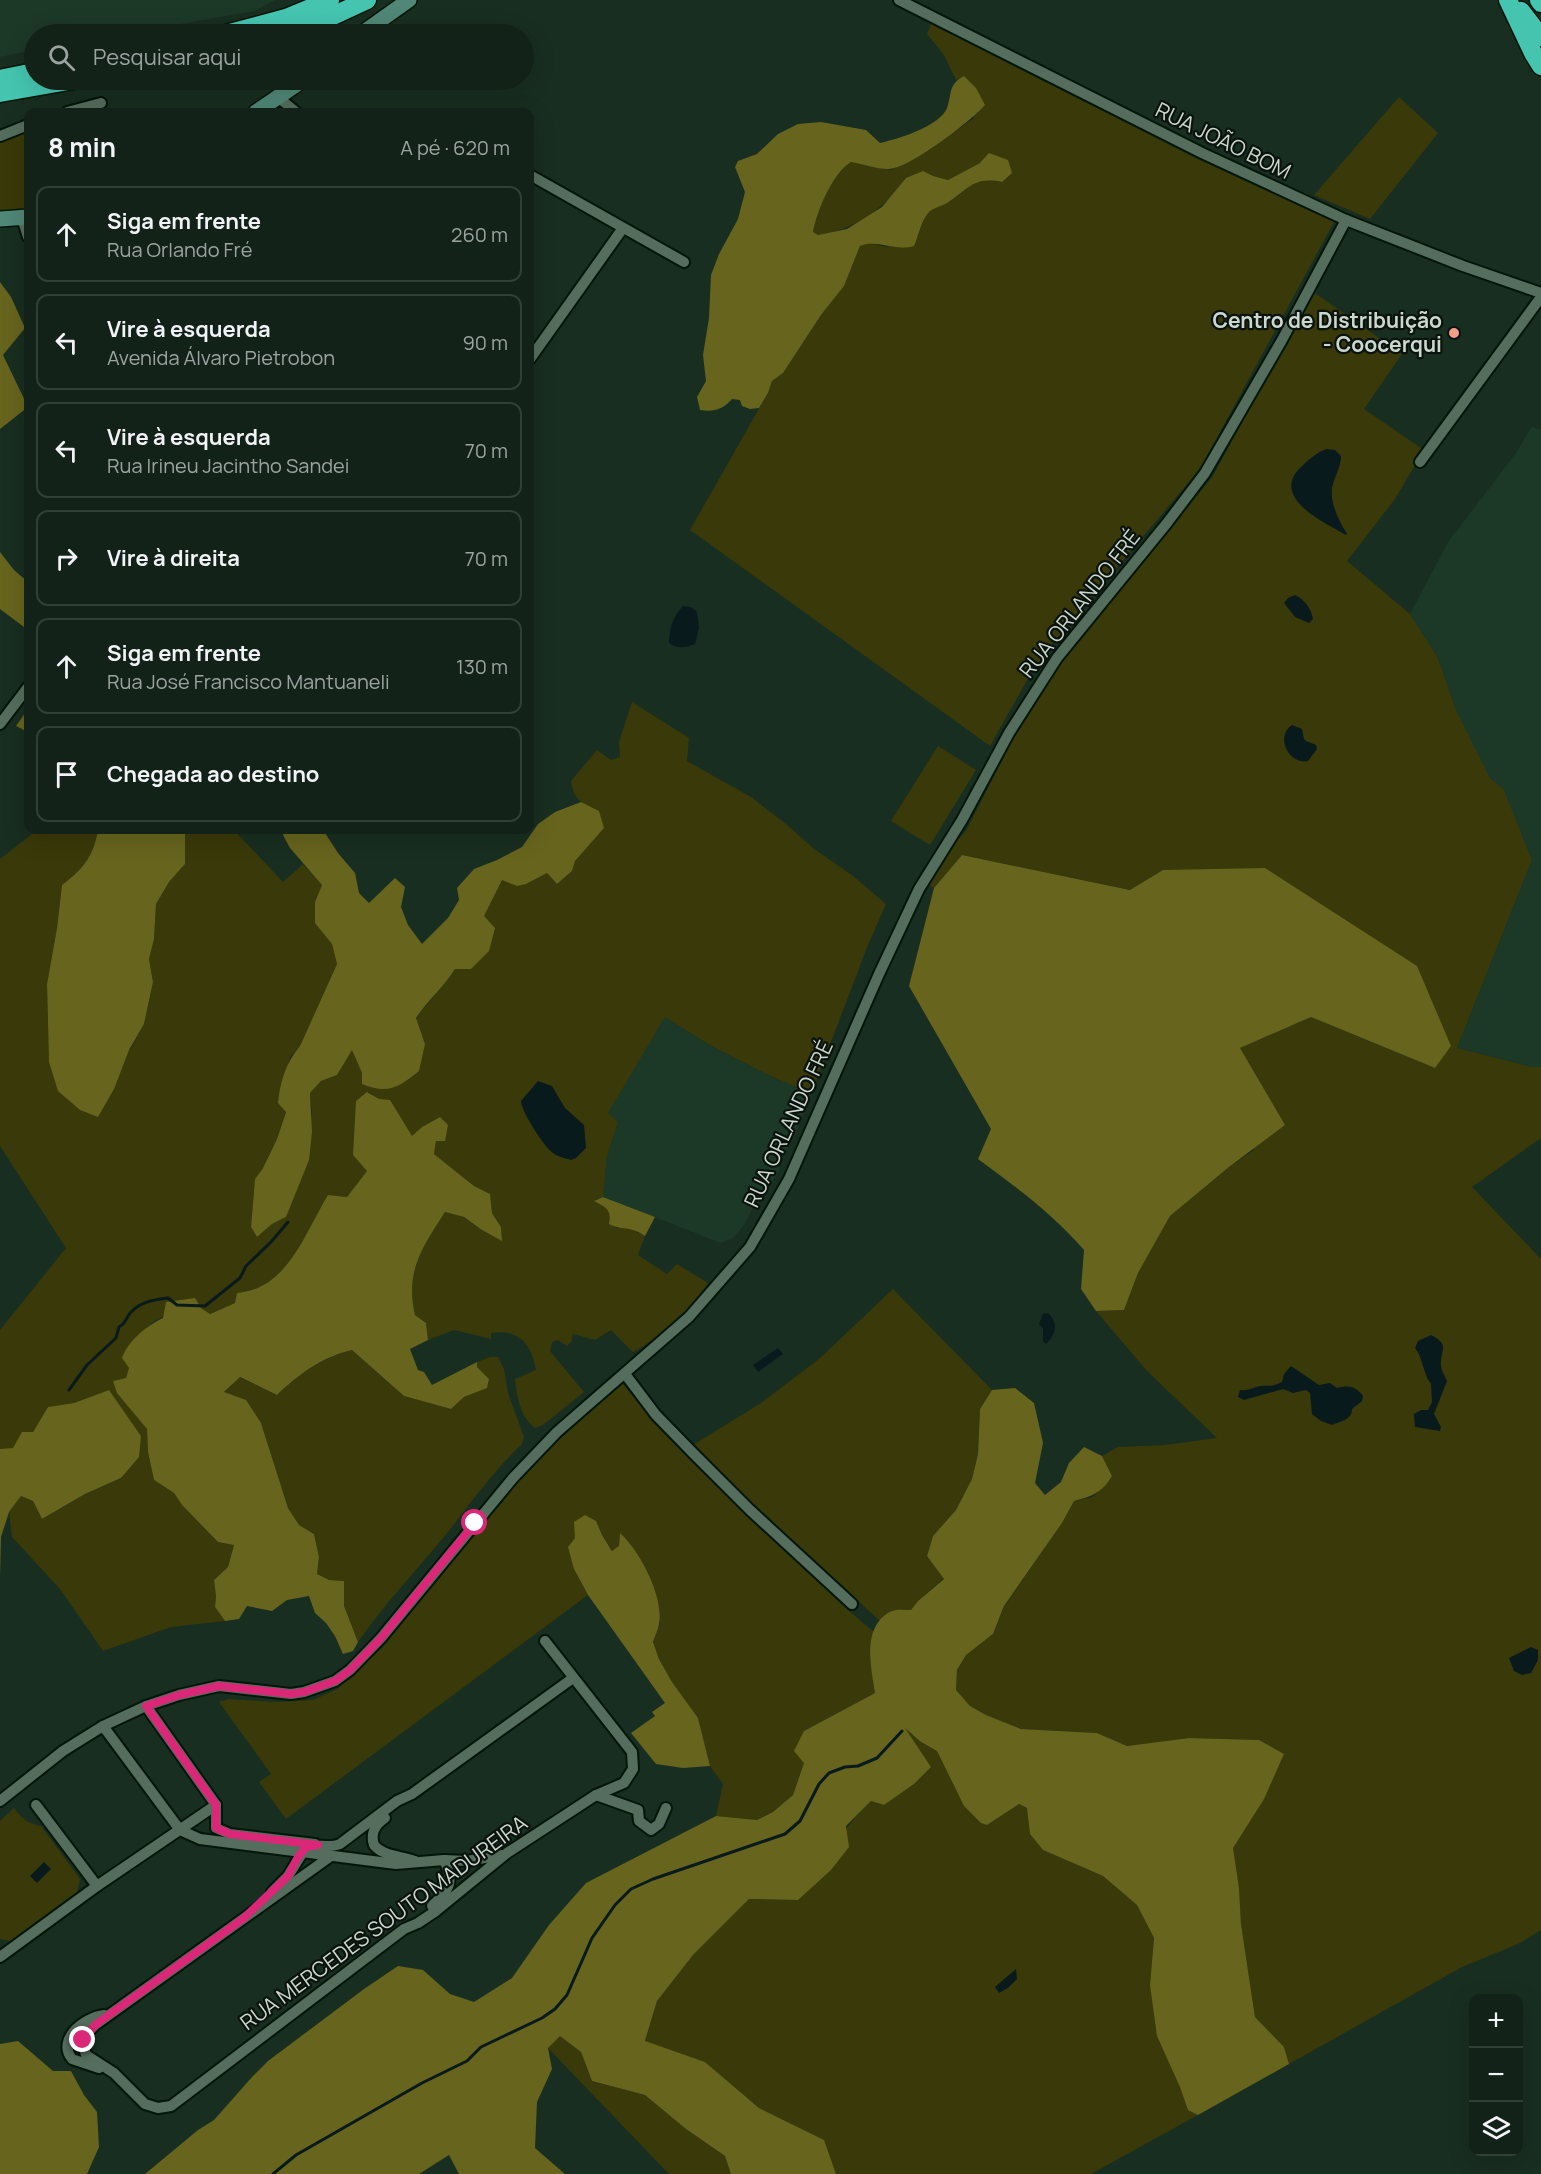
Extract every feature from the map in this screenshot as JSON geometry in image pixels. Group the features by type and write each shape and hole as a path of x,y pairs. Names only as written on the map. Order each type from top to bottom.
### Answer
{"highway":[{"path":"264,24 286,18 330,0"},
{"path":"312,24 367,0"},
{"path":"1508,0 1541,66"},
{"path":"1512,0 1541,37"},
{"path":"0,79 24,74"},
{"path":"0,93 24,89"}],"street":[{"path":"375,24 409,0"},
{"name":"RUA JOÃO BOM","path":"899,0 1202,153 1346,220 1541,295"},
{"path":"263,108 290,90"},
{"path":"279,98 291,108"},
{"path":"82,108 101,103"},
{"path":"0,136 24,127"},
{"path":"534,177 684,262"},
{"path":"0,219 24,218"},
{"name":"RUA ORLANDO FRÉ","path":"0,1801 63,1751 103,1726 146,1706 179,1695 219,1686 291,1694 304,1692 335,1681 350,1670 381,1638 513,1478 557,1432 689,1317 750,1247 789,1179 919,889 962,820 1009,734 1057,658 1205,473 1282,340 1346,220"},
{"path":"534,353 623,228"},
{"path":"1420,462 1541,295"},
{"path":"0,724 24,692"},
{"path":"625,1374 656,1415 692,1452 750,1510 852,1604"},
{"path":"146,1706 216,1805 216,1828 230,1834 335,1846 398,1801 412,1794 573,1678 545,1641"},
{"name":"RUA MERCEDES SOUTO MADUREIRA","path":"110,2014 90,2029 82,2042 86,2055 114,2073 141,2102 158,2108 171,2106 404,1929 436,1911 507,1853 596,1795 624,1783 633,1769 632,1752 573,1678"},
{"path":"103,1726 180,1830 200,1839 396,1864 444,1860 467,1861 507,1853"},
{"path":"350,1858 360,1853 366,1846 381,1820 401,1806 412,1794"},
{"path":"596,1795 638,1810 639,1821 651,1830 659,1824 666,1808"},
{"path":"36,1805 97,1886"},
{"path":"1,1956 97,1886 216,1805"},
{"path":"373,1833 374,1845 378,1850 420,1863"},
{"path":"244,1918 282,1883 306,1847 318,1845"},
{"path":"276,1848 291,1858 291,1870"},
{"path":"185,2096 172,2109 153,2111 141,2105 111,2075 94,2066 75,2061 66,2050 68,2040 78,2028 97,2015 110,2014 332,1856"},
{"path":"404,1929 447,1890 450,1882 449,1871 444,1860"}],"shaded area":[{"path":"0,0 275,0 255,11 180,24 24,24 24,52 0,57"},
{"path":"931,24 1196,158 1334,222 1200,469 1053,643 1030,675 990,746 690,530 768,393 772,381 783,373 821,315 844,286 860,246 868,243 887,247 918,236 925,219 933,209 948,202 972,184 985,181 1002,182 980,163 948,180 933,176 906,178 889,199 857,223 818,235 813,232 826,194 838,175 851,162 891,170 925,153 974,118 964,76 956,80 944,55 927,34"},
{"path":"964,76 976,88 985,105 967,122 910,162 883,169 851,162 838,175 826,194 813,232 818,235 847,229 882,207 906,178 923,171 948,180 980,163 989,153 1008,160 1012,173 1002,182 978,182 947,203 930,211 922,223 914,246 900,248 866,244 860,246 844,286 821,315 783,373 772,381 759,408 750,409 742,406 740,400 732,399 718,409 700,410 697,397 706,381 703,355 709,318 711,275 719,254 738,219 745,192 735,167 738,161 757,154 778,134 798,124 821,122 866,130 880,143 907,135 936,121 943,115 955,82"},
{"path":"1399,97 1438,133 1370,219 1314,195"},
{"path":"24,131 24,210 0,212 0,140"},
{"path":"0,282 11,297 24,326 24,329 3,355 24,399 24,410 0,429"},
{"path":"1312,291 1402,354 1364,409 1424,450 1395,499 1347,561 1410,614 1438,658 1456,710 1490,778 1504,790 1532,860 1457,1048 1532,1067 1541,1067 1541,1138 1472,1187 1541,1259 1541,1930 1518,1944 1462,1967 1289,2064 1284,2047 1255,2017 1232,1848 1246,1826 1259,1740 1189,1738 1127,1746 1097,1733 1021,1729 970,1706 956,1690 957,1670 966,1655 993,1634 1004,1607 1062,1523 1074,1501 1093,1497 1112,1476 1102,1456 1118,1447 1165,1445 1217,1438 1147,1371 1096,1311 1124,1310 1138,1273 1170,1216 1229,1167 1254,1150 1240,1048 1311,1017 1435,1068 1163,870 1131,890 962,855 934,888 928,885 951,847 966,831 1012,741 1061,662 1213,476"},
{"path":"1532,426 1541,429 1541,1067 1457,1048 1532,860 1504,791 1490,778 1456,710 1438,658 1410,614 1448,542 1516,453"},
{"path":"1327,449 1335,450 1341,456 1333,484 1332,497 1346,535 1304,508 1296,499 1292,489 1293,479 1300,468"},
{"path":"0,552 24,579 24,627 0,609"},
{"path":"1295,595 1309,608 1313,619 1309,623 1295,617 1284,603"},
{"path":"683,606 691,607 697,612 699,628 695,644 682,647 669,643 672,623"},
{"path":"632,702 689,738 687,761 751,797 886,904 811,1094 708,1044 665,1017 608,1113 618,1122 607,1156 603,1197 595,1200 607,1207 616,1228 627,1227 645,1236 638,1255 667,1274 677,1264 708,1283 693,1304 675,1322 655,1339 633,1352 611,1330 595,1340 573,1334 567,1346 558,1340 552,1342 550,1351 584,1392 543,1425 535,1428 523,1412 516,1386 515,1379 536,1370 531,1352 522,1340 509,1333 491,1333 491,1339 454,1330 428,1340 426,1323 415,1315 412,1299 414,1272 429,1237 445,1212 464,1217 482,1230 502,1240 501,1227 492,1213 490,1194 474,1186 434,1154 440,1117 422,1127 412,1137 392,1112 368,1092 367,1171 347,1197 328,1195 293,1256 270,1281 255,1289 237,1293 235,1303 209,1314 201,1308 169,1315 152,1323 140,1341 126,1378 114,1381 147,1429 148,1452 154,1480 174,1493 182,1505 218,1542 234,1545 228,1567 214,1580 215,1607 225,1621 171,1627 103,1651 60,1589 12,1537 9,1512 21,1496 33,1501 42,1519 89,1492 122,1478 141,1436 109,1390 74,1403 48,1407 33,1432 22,1433 13,1449 0,1449 0,1330 66,1248 0,1146 0,859 32,834 97,834 86,861 62,885 47,985 49,1062 130,1050 144,1024 153,982 149,959 154,939 156,904 169,882 185,864 185,834 238,834 283,882 303,864 322,885 315,902 315,922 332,944 337,964 300,1046 290,1057 278,1103 286,1111 277,1139 255,1179 251,1227 257,1237 272,1224 286,1217 312,1114 310,1093 321,1081 337,1075 352,1049 362,1073 362,1084 425,1044 416,1019 455,969 502,880 526,884 547,873 557,884 572,871 575,861 603,828 599,811 577,797 571,781 597,750 611,760 620,757 619,742"},
{"path":"24,715 24,730 16,726"},
{"path":"1292,725 1302,729 1305,740 1316,745 1317,749 1308,761 1295,759 1286,749 1285,736"},
{"path":"938,746 976,770 930,845 891,821"},
{"path":"581,802 599,811 604,828 575,861 572,871 557,884 547,873 517,886 502,880 484,916 495,928 489,951 471,969 455,969 416,1018 425,1044 419,1071 393,1088 371,1087 362,1084 362,1073 352,1050 337,1075 321,1081 310,1093 312,1132 309,1160 286,1217 272,1224 257,1237 251,1227 255,1179 277,1139 286,1112 278,1103 282,1080 337,964 332,944 315,923 315,902 322,885 290,848 283,834 326,834 355,873 359,893 369,903 395,878 405,887 401,907 408,925 422,944 448,918 459,900 457,888 474,869 522,847 531,834 534,834 538,824 555,812"},
{"path":"97,834 185,834 185,864 169,882 156,904 154,939 149,959 153,982 144,1024 129,1050 114,1089 98,1117 80,1110 58,1091 49,1062 47,984 62,885 76,873 93,848"},
{"path":"962,855 1130,890 1163,870 1265,868 1417,966 1451,1046 1435,1068 1311,1017 1240,1048 1285,1125 1229,1167 1170,1216 1138,1273 1124,1310 1096,1311 1081,1289 1084,1250 1047,1213 978,1159 991,1129 909,986 934,888"},
{"path":"665,1016 708,1044 811,1094 796,1133 772,1182 755,1203 744,1225 733,1238 721,1243 603,1197 607,1156 618,1122 607,1114"},
{"path":"538,1081 552,1086 565,1108 584,1125 586,1148 576,1158 571,1160 553,1153 539,1137 522,1106 521,1101"},
{"path":"367,1092 379,1099 390,1100 412,1136 422,1127 440,1117 448,1125 445,1141 436,1141 434,1154 474,1186 490,1194 492,1213 501,1227 502,1241 464,1217 445,1212 429,1237 414,1273 412,1299 415,1315 426,1323 428,1340 410,1349 418,1370 424,1372 432,1385 477,1362 477,1367 489,1379 487,1388 464,1397 451,1409 404,1396 352,1350 312,1367 277,1395 240,1377 224,1392 246,1400 261,1423 288,1508 299,1525 314,1534 319,1557 317,1574 329,1580 344,1581 344,1606 358,1642 353,1651 343,1654 335,1636 315,1613 309,1596 287,1600 272,1611 247,1606 239,1619 225,1621 215,1607 214,1580 228,1567 234,1545 218,1542 182,1505 174,1493 154,1480 148,1452 147,1429 117,1393 113,1381 126,1378 129,1368 122,1358 125,1352 138,1335 163,1318 166,1302 195,1298 201,1308 210,1314 235,1303 237,1293 255,1289 270,1281 282,1270 303,1241 328,1195 347,1197 367,1171 353,1155 356,1101"},
{"path":"603,1197 655,1217 645,1236 634,1230 609,1224 610,1215 607,1210 594,1201"},
{"path":"893,1289 992,1390 980,1409 978,1454 972,1479 956,1510 933,1536 927,1556 944,1578 911,1610 892,1611 880,1621 753,1505 693,1445 761,1403 819,1359"},
{"path":"1048,1313 1054,1321 1055,1329 1046,1344 1043,1341 1043,1328 1039,1324 1043,1314"},
{"path":"1431,1335 1443,1345 1441,1368 1447,1381 1434,1414 1441,1427 1440,1431 1415,1427 1414,1414 1421,1410 1428,1410 1432,1402 1431,1384 1415,1348 1418,1341"},
{"path":"778,1348 783,1354 758,1372 753,1365"},
{"path":"352,1350 404,1396 451,1409 464,1397 487,1388 489,1379 477,1367 477,1362 490,1357 498,1357 504,1369 508,1393 524,1437 522,1444 484,1486 358,1642 344,1606 344,1581 329,1580 317,1574 319,1557 314,1534 299,1525 288,1508 261,1423 224,1393 239,1377 277,1395 312,1367"},
{"path":"1291,1366 1319,1385 1330,1383 1337,1388 1354,1388 1363,1396 1362,1401 1352,1409 1348,1418 1332,1425 1312,1414 1310,1393 1306,1390 1293,1393 1283,1389 1244,1400 1238,1397 1240,1390 1282,1382 1284,1374"},
{"path":"622,1383 703,1472 874,1632 871,1665 875,1693 804,1731 804,1763 793,1795 773,1812 757,1820 716,1816 723,1784 710,1766 698,1718 672,1682 659,1659 653,1642 660,1623 620,1534 619,1546 613,1551 596,1521 575,1538 574,1569 588,1595 286,1819 259,1782 271,1774 219,1702 229,1699 278,1702 313,1700 337,1689 383,1647 516,1484 560,1439"},
{"path":"1015,1388 1034,1403 1043,1443 1035,1483 1045,1495 1061,1482 1069,1463 1084,1447 1102,1456 1112,1476 1096,1493 1074,1501 1062,1523 1004,1606 993,1634 966,1655 957,1670 956,1690 970,1706 1021,1729 1097,1733 1127,1746 1189,1738 1259,1740 1284,1754 1264,1799 1233,1848 1241,1924 1255,2017 1284,2047 1289,2064 1198,2115 1188,2110 1157,2036 1150,1985 1154,1938 1137,1905 1103,1876 1043,1850 1030,1834 1027,1808 1019,1804 987,1825 981,1823 964,1806 937,1751 921,1742 905,1728 931,1767 914,1784 884,1805 871,1801 846,1826 849,1847 831,1870 798,1900 749,1899 693,1955 657,2001 645,2041 705,2062 759,2108 824,2140 836,2174 731,2174 725,2156 686,2129 645,2095 592,2081 581,2052 560,2036 548,2048 552,2069 537,2102 535,2148 565,2174 459,2174 449,2155 419,2174 145,2174 198,2130 214,2120 268,2061 398,1966 423,1970 450,1994 474,2002 512,1978 549,1925 586,1883 716,1816 757,1820 773,1812 793,1795 804,1763 794,1751 804,1731 875,1693 870,1648 872,1636 882,1617 892,1611 911,1610 944,1579 927,1556 933,1536 956,1510 972,1479 978,1454 980,1409 992,1390"},
{"path":"109,1390 141,1436 139,1457 121,1478 85,1494 42,1519 33,1501 21,1496 9,1512 1,1537 0,1578 0,1449 13,1448 22,1432 33,1432 48,1407 74,1403"},
{"path":"585,1515 596,1521 612,1551 619,1546 620,1533 635,1551 649,1575 660,1613 659,1626 653,1642 659,1659 672,1682 698,1718 710,1766 683,1768 656,1764 631,1733 655,1716 652,1712 665,1703 588,1595 574,1569 568,1547 575,1538 574,1522"},
{"path":"1531,1647 1538,1650 1538,1660 1531,1673 1522,1675 1514,1671 1509,1658"},
{"path":"903,1726 921,1742 937,1751 964,1806 987,1825 1019,1804 1028,1809 1030,1834 1043,1850 1103,1876 1137,1905 1154,1938 1150,1985 1188,2109 1198,2115 1091,2174 836,2174 823,2140 759,2108 705,2062 645,2042 657,2001 693,1955 749,1899 798,1900 841,1836 871,1801 884,1805 914,1784 931,1767"},
{"path":"14,1808 25,1820 41,1826 80,1879 77,1893 10,1941 0,1939 0,1821"},
{"path":"44,1862 51,1869 37,1883 30,1876"},
{"path":"1016,1969 1017,1979 999,1993 995,1987"},
{"path":"560,2035 581,2052 592,2081 645,2095 686,2129 725,2156 731,2174 669,2174 548,2048"},
{"path":"18,2041 53,2071 71,2071 84,2095 97,2112 99,2147 87,2174 0,2174 0,2044"}],"waterway":[{"path":"69,1390 87,1365 116,1338 119,1327 124,1324 132,1311 151,1301 168,1298 177,1305 205,1306 240,1278 246,1266 288,1222"},
{"path":"273,2174 296,2155 422,2083 467,2061 481,2047 542,2018 555,2009 567,1995 592,1938 615,1905 631,1889 653,1879 785,1834 800,1821 819,1784 829,1773 845,1767 858,1766 877,1758 902,1731"}],"place":[{"name":"Centro de Distribuição - Coocerqui","path":"1454,333"}],"route":[{"path":"83,2040 95,2025 244,1918 282,1883 306,1847 318,1845 230,1834 216,1828 216,1805 146,1706 199,1689 219,1686 291,1694 318,1688 335,1681 350,1670 381,1638 475,1523"}]}
